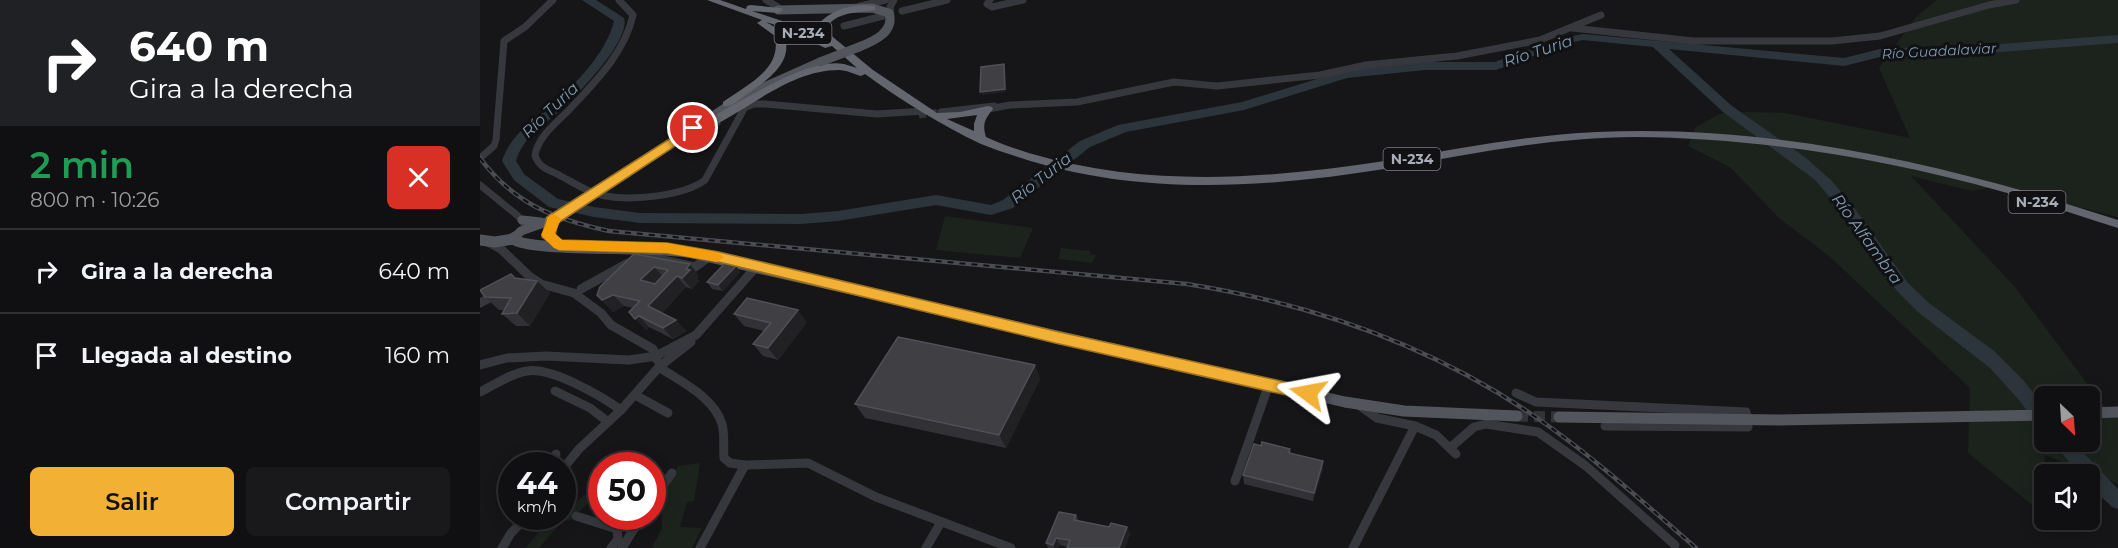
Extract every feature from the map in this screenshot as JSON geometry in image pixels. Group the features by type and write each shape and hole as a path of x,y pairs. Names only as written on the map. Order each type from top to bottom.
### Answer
{"highway":[{"name":"N-234","path":"711,0 815,38 855,62 929,113 983,141 1037,160 1071,168 1148,179 1255,181 1314,175 1482,147 1584,136 1678,135 1795,145 1891,161 2019,192 2118,224"},
{"path":"734,8 778,10"},
{"path":"855,62 825,38 822,26 827,19 839,12 875,8"},
{"path":"720,111 767,75 780,54 781,42 777,32 750,17 747,12"},
{"path":"682,136 696,131 771,88 820,69 851,66 879,85 908,100"},
{"path":"929,113 949,116 993,107"},
{"path":"983,141 978,131 978,123 993,107"},
{"name":"N-234","path":"1956,176 2118,230"}],"main road":[{"path":"484,241 524,233 553,219 720,111 764,86 883,35 891,25 886,11 875,8 778,10"},
{"path":"524,233 534,222 553,219"},
{"path":"553,219 549,237 559,245"},
{"path":"524,233 559,245 667,248 710,256 1359,405 1404,411 1517,416"},
{"path":"2100,413 2118,412"},
{"path":"1559,417 1749,420 2034,415"}],"street":[{"path":"480,158 494,146 496,140 504,41 525,27 553,0"},
{"path":"619,0 633,15 629,32 597,79 541,141 535,154 537,162 584,188 606,196 646,197 696,187 705,180 746,107"},
{"path":"766,0 778,10"},
{"path":"875,8 887,0"},
{"path":"844,8 887,0"},
{"path":"875,8 894,0"},
{"path":"844,26 887,16 894,0"},
{"path":"902,11 947,0"},
{"path":"990,0 987,4 992,7 1023,0"},
{"path":"1569,28 1694,41 1832,41 1880,36 1989,5 2016,0"},
{"path":"993,107 1077,102 1174,82 1217,86 1320,75 1366,65 1457,56 1539,40 1601,15"},
{"path":"665,147 691,140 734,111 765,104 877,114 929,113"},
{"path":"480,185 502,201 524,233 511,258"},
{"path":"484,241 511,258 529,276 541,284 579,292 611,325 653,349 659,367 688,388 715,413 721,423 724,458 730,463 745,465 808,463 876,497 1007,547"},
{"path":"579,292 629,263 647,257 695,267 710,256"},
{"path":"576,453 621,410 659,367 684,349 756,267"},
{"path":"518,282 529,276"},
{"path":"480,303 508,287"},
{"path":"480,366 507,358 546,356 629,360 656,356 696,335"},
{"path":"629,360 645,344"},
{"path":"480,392 526,371 542,371 597,393 621,410"},
{"path":"1235,481 1269,384"},
{"path":"555,391 590,408 608,421"},
{"path":"1516,393 1536,402 1746,412 1749,420 1748,427 1605,426"},
{"path":"635,395 668,413"},
{"path":"1359,405 1371,417 1429,429 1453,451 1474,427 1486,424 1538,432 1586,466 1675,545"},
{"path":"1353,548 1415,426"},
{"path":"700,548 745,465"},
{"path":"666,481 672,473"},
{"path":"576,516 617,529 618,539 611,548"},
{"path":"926,548 941,522"},
{"path":"502,548 514,530"},
{"path":"622,548 633,530"}],"shaded area":[{"path":"1937,0 2118,0 2118,217 1996,186 1972,191 1911,176 2015,287 2089,386 2034,386 2034,452 2100,452 2100,401 2104,406 2118,411 2118,484 2100,477 2100,464 2068,464 2045,455 2044,464 2034,464 2034,506 1968,453 1970,388 1829,256 1779,218 1730,167 1688,146 1696,127 1722,113 1748,112 1785,113 1910,138 1879,68 1916,17"},
{"path":"945,216 1033,228 1020,258 936,250"},
{"path":"1061,248 1090,251 1090,254 1096,255 1092,263 1058,259"},
{"path":"700,463 694,501 687,502 680,527 702,528 692,548 652,548 661,530 666,530 666,488 678,466"},
{"path":"588,492 588,503 576,514 576,502"},
{"path":"541,530 555,530 539,548 526,548"}],"building":[{"path":"1004,64 1005,89 980,92 981,67"},
{"path":"634,254 690,264 686,269 690,270 682,278 677,276 648,306 676,320 663,328 639,316 635,319 629,312 640,301 613,295 602,300 597,295 600,287","holes":["654,267 668,270 655,284 640,280"]},
{"path":"725,263 736,266 718,285 707,282"},
{"path":"511,274 515,278 537,281 517,313 502,314 511,298 485,297 480,290"},
{"path":"747,298 798,310 768,348 753,344 771,323 734,314"},
{"path":"898,337 1035,365 999,435 855,404"},
{"path":"1262,442 1290,449 1289,453 1323,461 1314,493 1243,475 1254,444 1261,446"},
{"path":"1059,512 1076,515 1074,520 1109,527 1111,523 1127,527 1119,548 1067,548 1070,540 1056,538 1053,545 1046,543"}],"waterway":[{"name":"Río Turia","path":"588,0 620,20 618,30 594,68 573,92 521,138 509,161 519,177 554,203 594,212 640,218 801,219 838,216 936,200 991,210 1008,204 1085,144 1123,128 1244,106 1346,74 1425,66 1496,66 1562,41 1583,37 1656,44"},
{"name":"Río Guadalaviar","path":"1656,44 1844,62 1884,52 1961,51 2118,39"},
{"name":"Río Alfambra","path":"1656,44 1728,109 1819,176 1839,198 1902,287 1924,308 1996,363 2034,407"},
{"name":"Río Alfambra","path":"2071,452 2118,501"}],"tunnel":[{"path":"919,115 941,112"},
{"path":"1517,416 1559,417"}],"railway":[{"path":"480,158 493,174 521,198 553,215 609,231 1187,284 1280,303 1325,316 1413,349 1497,392 1579,448 1696,548"}],"slow traffic":[{"path":"554,219 548,235 559,245 667,248 717,257"}],"route":[{"path":"693,128 552,220 548,232 550,239 559,245 667,248 719,257 1055,337 1308,393"}]}
